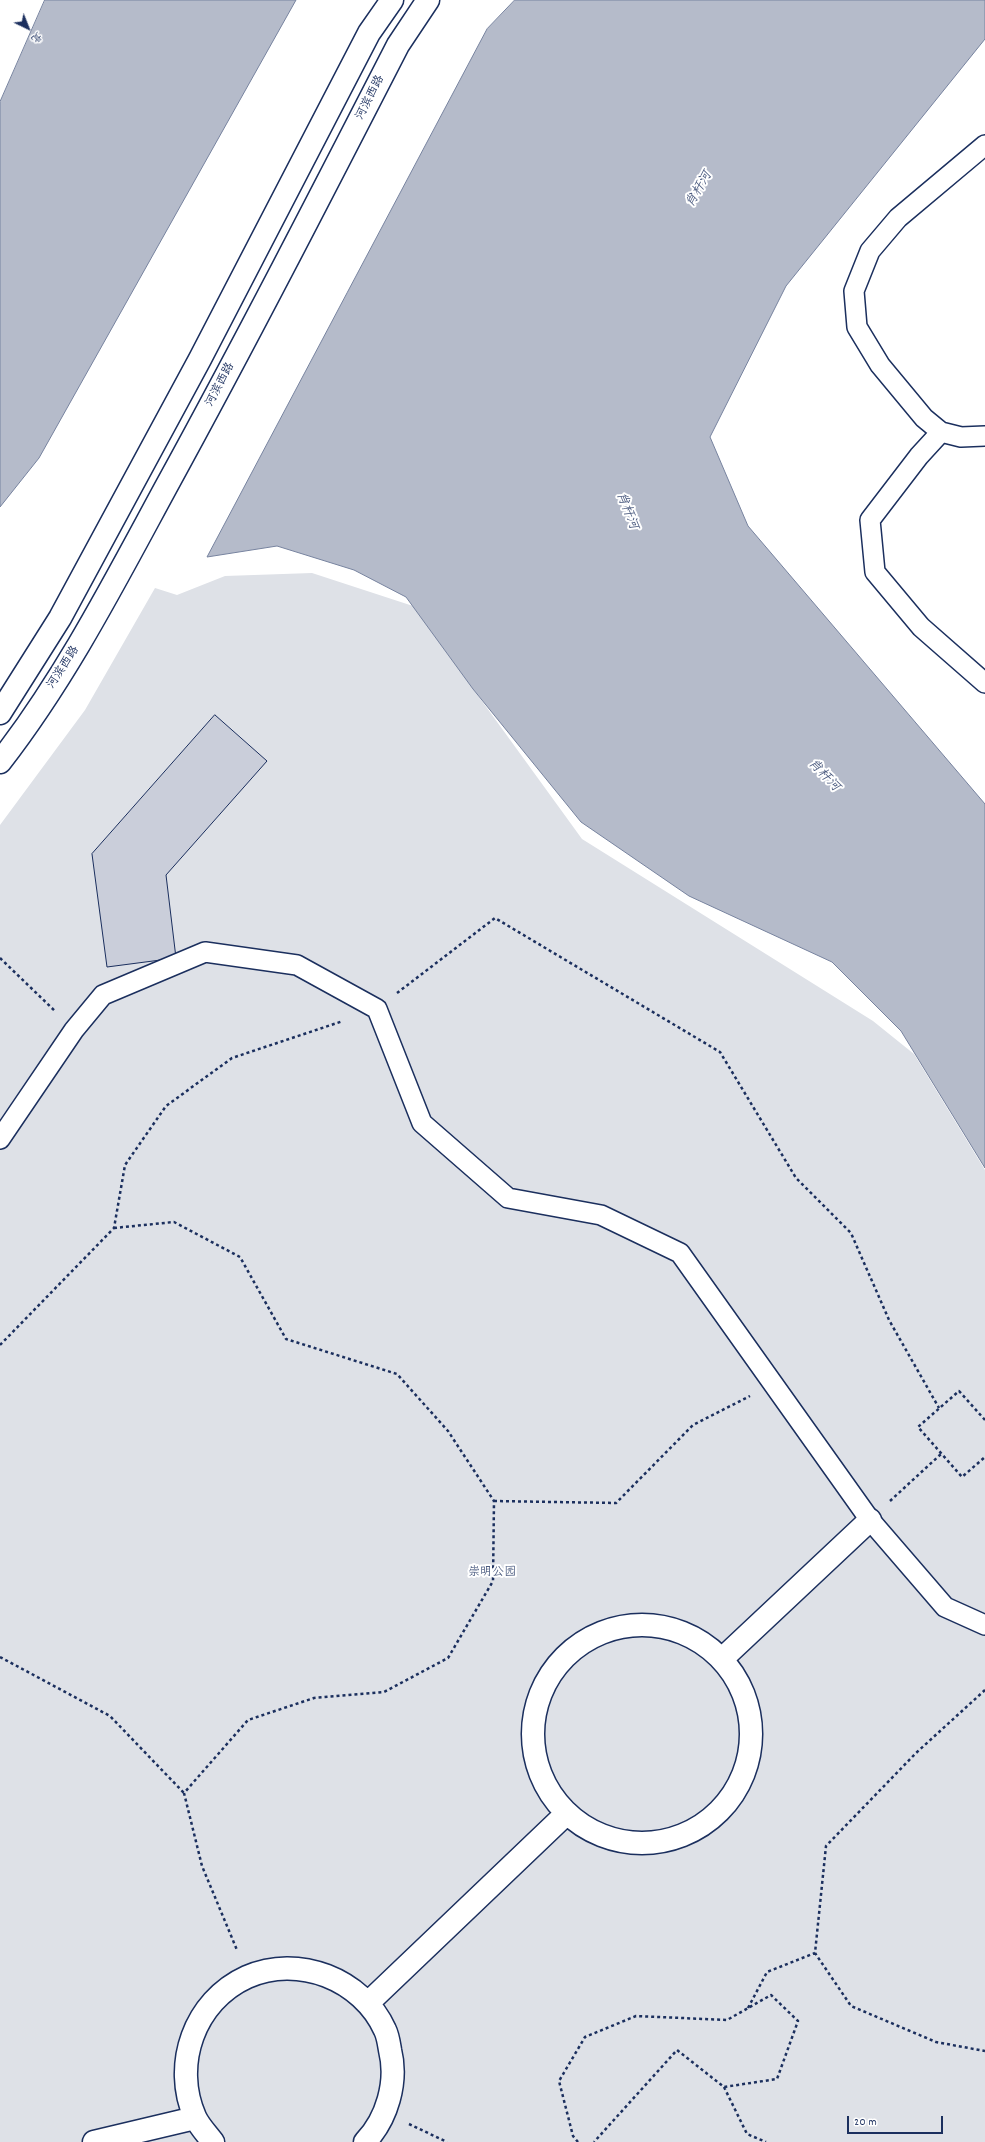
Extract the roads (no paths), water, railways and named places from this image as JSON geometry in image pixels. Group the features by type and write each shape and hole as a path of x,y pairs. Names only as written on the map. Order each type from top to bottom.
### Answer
{"street":[{"path":"0,713 60,618 200,359 369,33 392,0"},
{"name":"河滨西路","path":"0,762 21,735 90,628 226,378 398,45 428,0"},
{"path":"722,1659 870,1520"},
{"path":"656,1625 692,1636 722,1659 743,1690 751,1727 748,1762 740,1781 734,1794 710,1819 680,1836 646,1844 612,1840 580,1825 567,1813 555,1801 538,1771 532,1737 537,1700 555,1666 584,1641 618,1626 656,1625"},
{"path":"368,2003 567,1813"},
{"path":"213,2142 195,2118 186,2083 187,2050 199,2020 220,1995 247,1977 279,1968 312,1970 342,1982 368,2003 385,2030 393,2062 390,2098 375,2131 364,2142"},
{"path":"94,2142 195,2118"}],"lane":[{"path":"985,145 898,218 870,251 854,291 857,327 880,365 924,418 941,432 961,437 985,436"},
{"path":"941,432 919,456 870,520 875,572 921,627 985,683"},
{"path":"0,1139 74,1030 103,995 205,952 297,965 377,1009 422,1124 508,1198 601,1216 680,1253 772,1385 870,1520 945,1607 985,1625"}],"water":[{"path":"45,0 296,0 39,458 0,507 0,102"},
{"name":"肖杆河","path":"515,0 985,0 985,39 786,286 710,437 748,526 985,804 985,1168 901,1031 832,962 689,896 581,822 473,689 406,597 354,570 277,546 207,557 487,29"}],"park label":[{"name":"崇明公园","path":"492,1573"}]}
